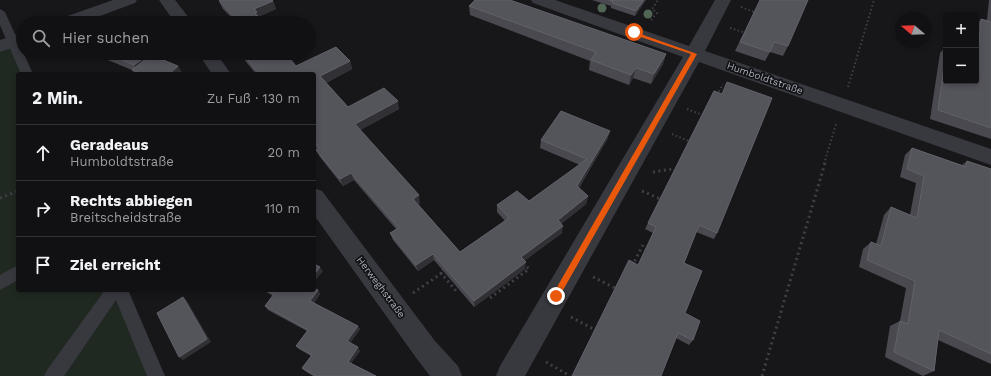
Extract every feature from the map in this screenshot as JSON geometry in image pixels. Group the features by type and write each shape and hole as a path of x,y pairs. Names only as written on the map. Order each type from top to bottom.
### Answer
{"street":[{"path":"84,16 129,0"},
{"path":"167,0 179,16"},
{"name":"Humboldtstraße","path":"539,0 991,157"},
{"path":"510,376 694,54 731,3"},
{"path":"212,60 221,72"},
{"name":"Herweghstraße","path":"316,200 426,350 448,376"}],"lane":[{"path":"0,12 12,42"},
{"path":"20,60 26,72"},
{"path":"0,283 16,273"},
{"path":"53,376 113,292"},
{"path":"121,292 156,376"}],"path":[{"path":"652,9 658,0"},
{"path":"846,94 874,0"},
{"path":"731,3 758,13 756,17"},
{"path":"728,27 748,33 746,36"},
{"path":"715,99 717,95"},
{"path":"685,108 706,116 703,122"},
{"path":"762,376 837,121"},
{"path":"671,134 693,143 690,148"},
{"path":"647,173 672,169 679,171 676,176"},
{"path":"640,190 664,201"},
{"path":"0,198 16,191"},
{"path":"631,268 643,245"},
{"path":"490,298 529,269 520,260"},
{"path":"446,267 440,272 457,292"},
{"path":"407,297 442,274"},
{"path":"587,274 620,291"},
{"path":"565,314 599,333"},
{"path":"541,359 570,376"}],"shaded area":[{"path":"13,42 16,49 16,60 21,60 26,72 16,72 16,292 121,292 156,376 0,376 0,46"}],"building":[{"path":"475,0 510,0 666,54 654,74 636,68 631,75 591,60 596,52 469,6"},
{"path":"609,0 644,0 636,11 612,3 613,1"},
{"path":"760,0 808,0 788,46 774,42 770,52 740,42"},
{"path":"219,1 273,1 254,9 258,16 233,16"},
{"path":"981,19 991,22 991,128 938,110 943,74 943,84 979,84 979,42"},
{"path":"336,47 350,61 320,76 348,107 384,88 398,101 355,124 419,195 413,199 460,252 509,218 497,205 517,191 529,201 587,159 541,140 561,111 610,131 577,186 588,196 558,220 563,226 521,257 526,262 474,301 433,254 416,265 390,233 399,228 351,173 340,179 316,150 319,148 316,144 316,72 257,72 248,60 291,60 296,66 309,60 316,60 316,56"},
{"path":"122,60 141,60 134,65"},
{"path":"145,60 163,60 178,66 171,72 138,72 132,70"},
{"path":"727,82 772,98 717,233 699,225 684,263 702,271 685,313 700,321 693,340 678,333 661,376 572,376 629,260 638,265 656,227 648,223 714,91 722,94"},
{"path":"912,148 966,167 967,161 991,169 991,354 939,330 934,371 894,352 900,321 908,324 915,281 867,260 871,242 881,246 891,207 917,218 924,176 907,169"},
{"path":"316,265 320,267 316,272"},
{"path":"316,289 318,290 310,301 358,326 347,341 358,347 348,362 376,376 316,376 302,368 312,355 296,346 308,330 265,306 274,294 270,292 316,292"},
{"path":"183,297 207,339 179,357 157,313"}],"route":[{"path":"556,296 694,54 634,32"}]}
